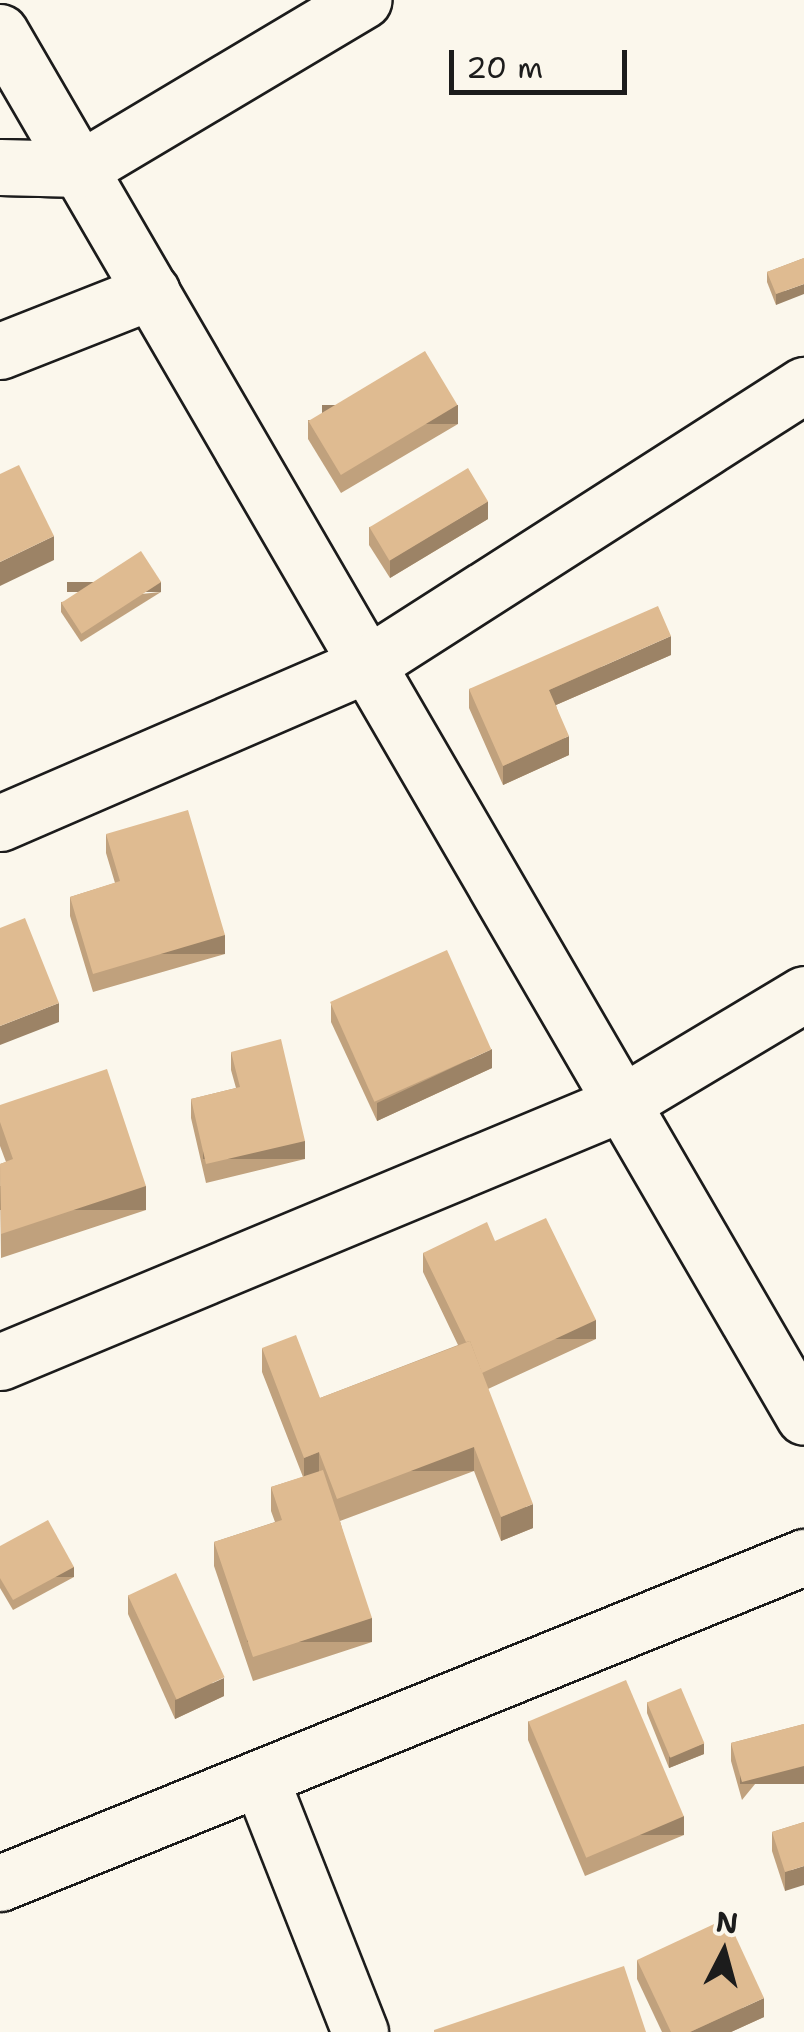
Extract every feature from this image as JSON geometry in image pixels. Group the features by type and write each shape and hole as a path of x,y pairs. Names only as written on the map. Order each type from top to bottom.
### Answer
{"street":[{"path":"0,168 80,169 364,0"},
{"path":"0,32 804,1417"},
{"path":"0,351 152,291"},
{"path":"0,823 368,664 804,385"},
{"path":"0,1362 622,1104 804,994"},
{"path":"0,1884 804,1556"},
{"path":"260,1778 360,2032"}],"building":[{"path":"804,258 804,284 776,294 767,272"},
{"path":"425,351 457,405 341,475 308,421"},
{"path":"19,465 54,536 0,562 0,474"},
{"path":"468,468 488,501 390,561 369,527"},
{"path":"141,551 161,582 81,634 61,603"},
{"path":"658,606 671,636 549,690 569,736 503,766 469,689"},
{"path":"188,810 225,935 93,974 70,897 120,881 106,834"},
{"path":"25,918 59,1003 0,1026 0,928"},
{"path":"447,950 491,1050 374,1102 330,1002"},
{"path":"281,1039 305,1141 206,1164 191,1099 240,1087 231,1052"},
{"path":"107,1069 146,1186 1,1234 0,1164 13,1159 0,1122 0,1105"},
{"path":"546,1218 596,1320 482,1373 470,1341 466,1342 423,1253 487,1222 495,1241"},
{"path":"296,1335 320,1398 470,1341 533,1504 501,1517 474,1447 337,1499 319,1452 304,1458 262,1348"},
{"path":"323,1470 372,1618 253,1657 214,1542 282,1520 271,1487"},
{"path":"48,1520 74,1567 13,1600 0,1578 0,1546"},
{"path":"176,1573 225,1677 177,1700 128,1595"},
{"path":"626,1680 684,1816 586,1858 528,1721"},
{"path":"681,1688 704,1743 670,1758 647,1702"},
{"path":"804,1724 804,1766 742,1782 731,1743"},
{"path":"804,1822 804,1866 785,1872 772,1832"},
{"path":"727,1918 764,1998 690,2032 671,2032 637,1960"},
{"path":"624,1966 646,2032 434,2032 434,2030"}]}
